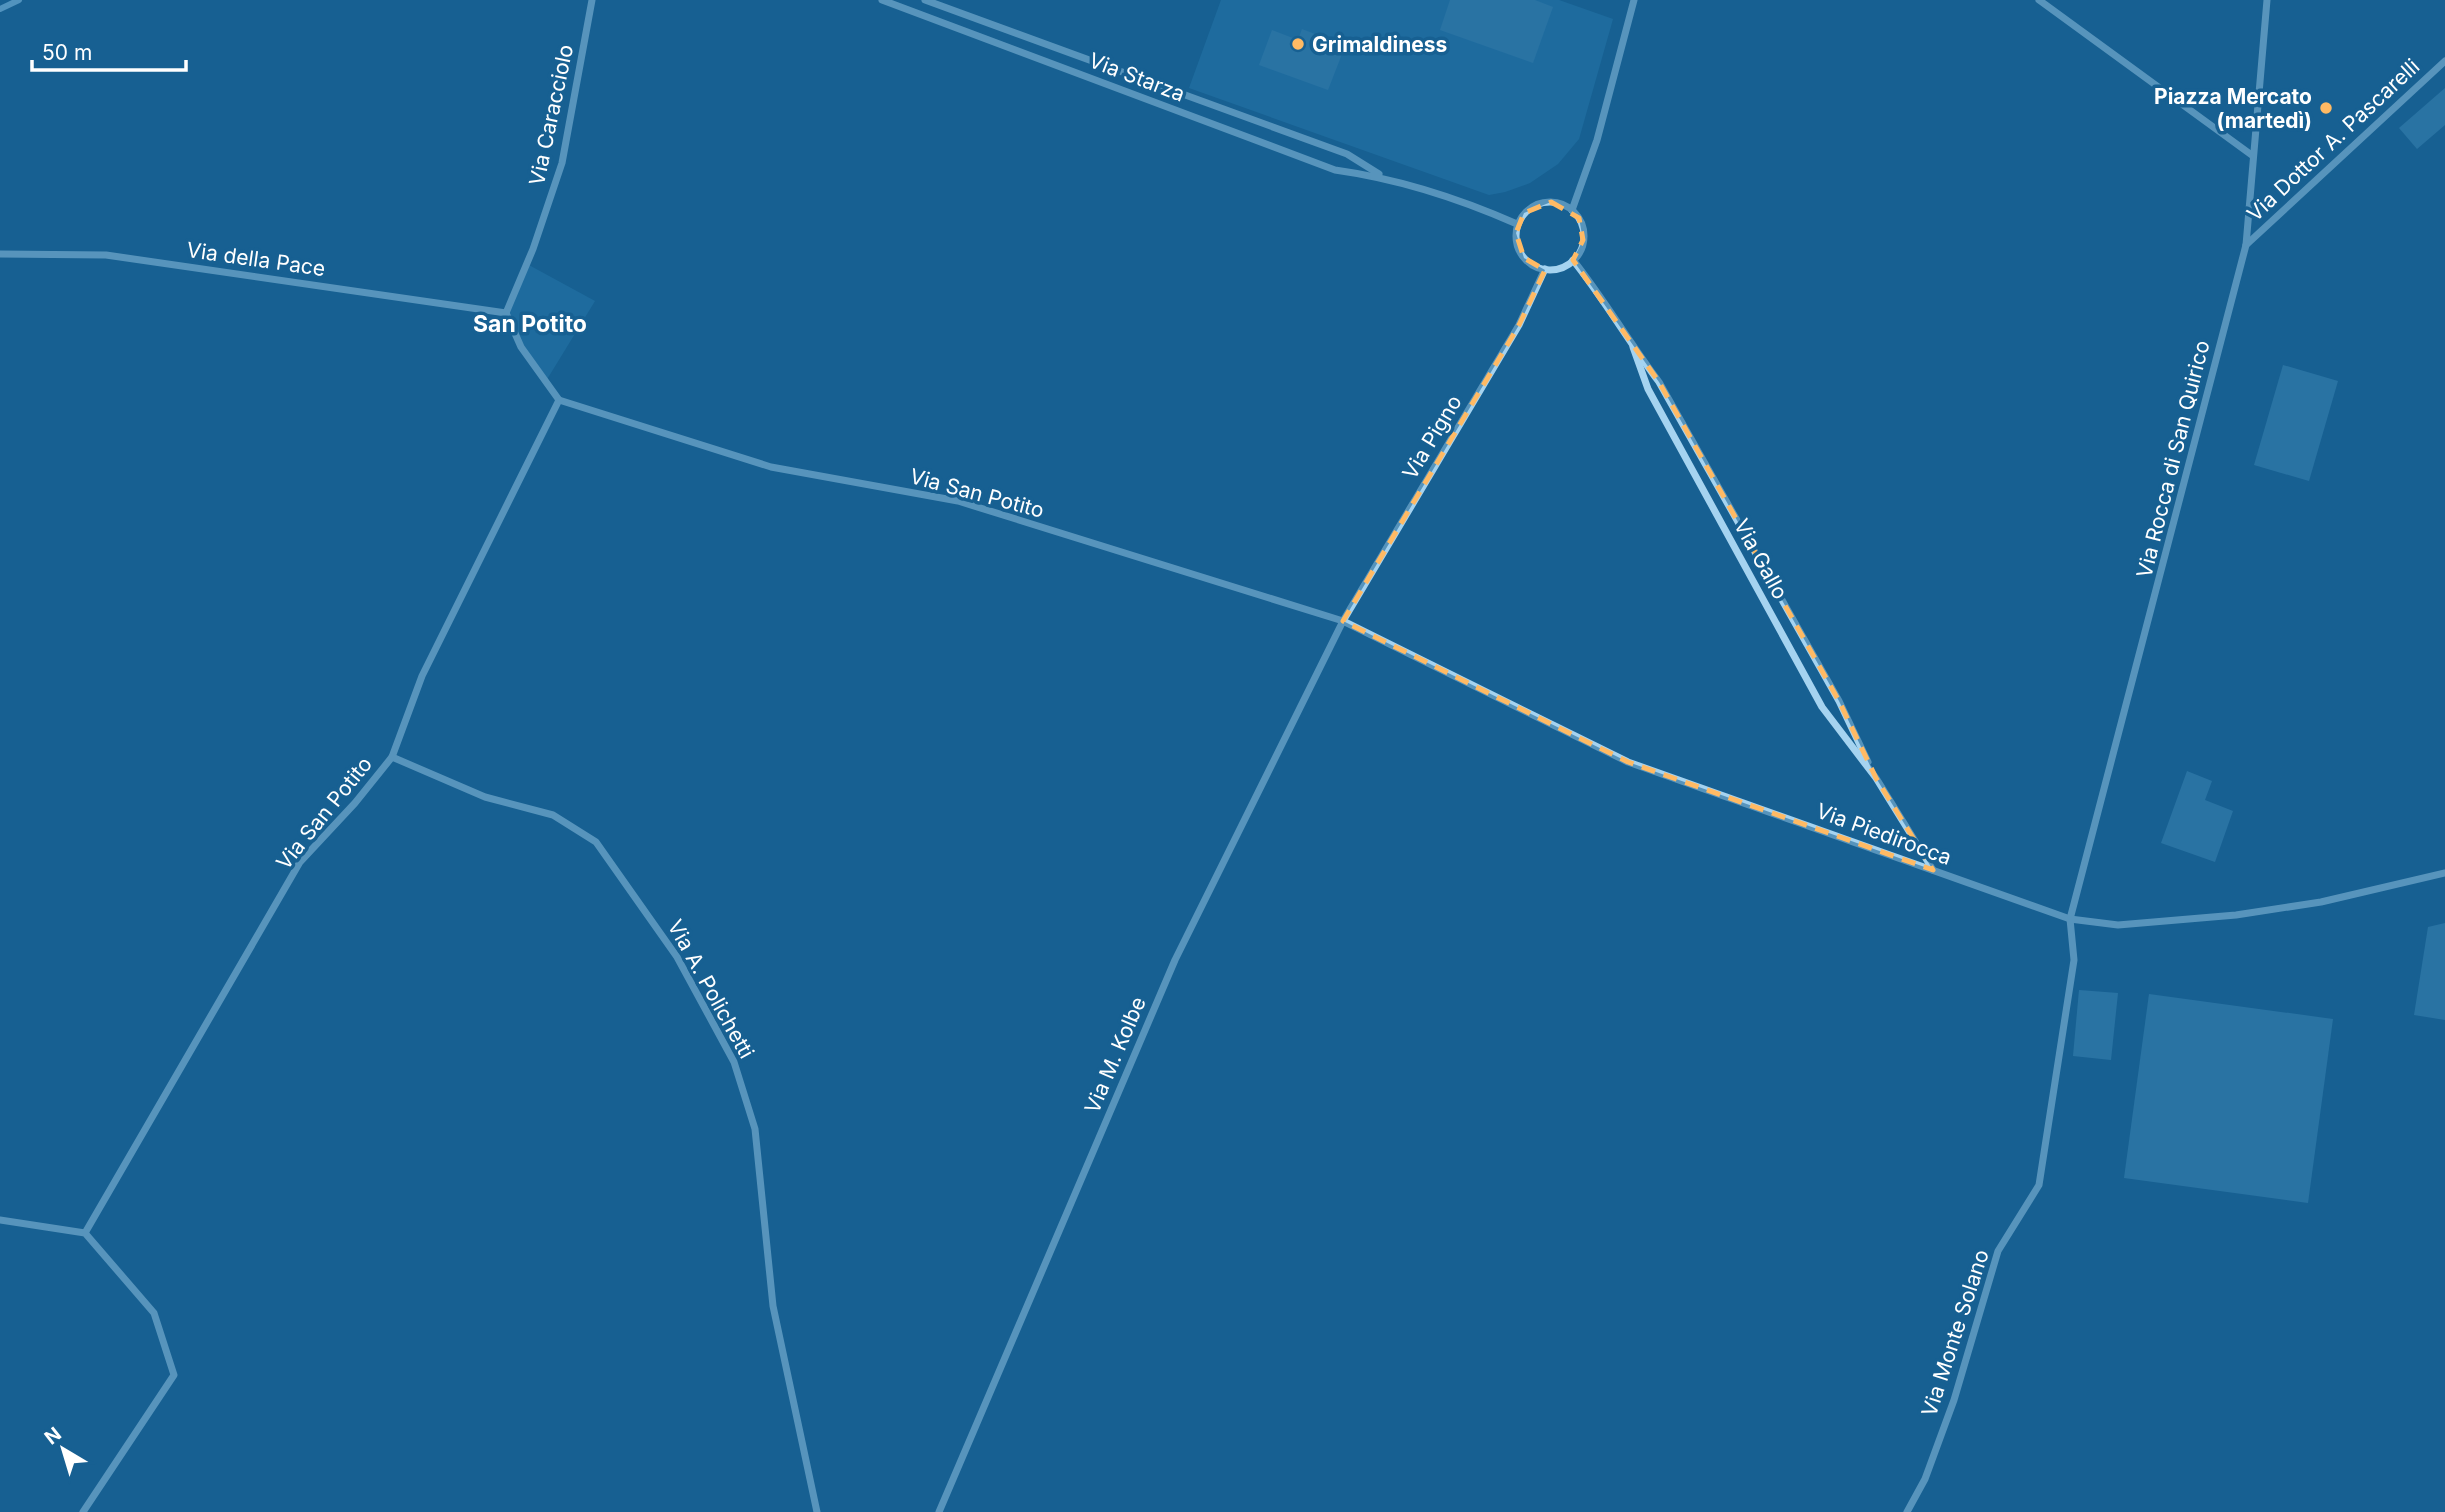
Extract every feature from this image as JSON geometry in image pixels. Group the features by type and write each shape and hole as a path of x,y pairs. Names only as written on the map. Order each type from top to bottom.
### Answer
{"street":[{"name":"Via Caracciolo","path":"506,313 533,249 562,163 592,0"},
{"name":"Via Starza","path":"882,0 1335,170 1382,177 1476,206 1517,225"},
{"name":"Via Starza","path":"925,0 1347,154 1382,177"},
{"path":"1572,210 1597,140 1634,0"},
{"path":"2039,0 2253,156"},
{"name":"Via Rocca di San Quirico","path":"2070,919 2246,245 2267,0"},
{"name":"Via Dottor A. Pascarelli","path":"2246,245 2445,61"},
{"path":"1551,201 1572,210 1583,229 1581,248 1573,260 1557,269 1545,269 1528,262 1518,248 1516,233 1524,213 1535,205 1551,201"},
{"name":"Via della Pace","path":"0,254 106,255 506,313"},
{"name":"Via Gallo","path":"1573,260 1604,300 1659,382 1832,689 1876,778 1933,870"},
{"name":"Via Pigno","path":"1343,621 1519,325 1545,269"},
{"path":"506,313 521,347 559,400"},
{"name":"Via Gallo","path":"1633,347 1648,390 1822,707 1876,778"},
{"name":"Via San Potito","path":"85,1233 300,862 355,803 392,757 422,676 559,400 771,467 958,501 1343,621"},
{"name":"Via Piedirocca","path":"1343,621 1628,762 2070,919 2118,925 2236,915 2321,902 2445,873"},
{"name":"Via M. Kolbe","path":"939,1512 1175,960 1343,621"},
{"name":"Via A. Polichetti","path":"392,757 485,797 553,815 596,842 677,957 734,1062 755,1129 773,1307 817,1512"},
{"name":"Via Monte Solano","path":"1907,1512 1925,1479 1954,1399 1998,1251 2039,1185 2074,960 2070,919"},
{"path":"0,1220 85,1233 154,1313 174,1375 83,1512"}],"highlighted area":[{"path":"1551,202 1579,218 1583,240 1573,260 1659,382 1839,701 1876,778 1933,870 1628,762 1343,621 1519,325 1545,270 1524,258 1516,233 1524,213"}],"shaded area":[{"path":"1221,0 1559,0 1613,19 1579,139 1558,164 1530,183 1489,195 1189,88"},
{"path":"527,264 595,301 546,381 521,347 506,313"}],"building":[{"path":"1450,0 1535,0 1553,7 1533,63 1440,30"},
{"path":"1302,29 1320,36 1317,45 1342,54 1328,90 1259,65 1272,30 1298,40"},
{"path":"2445,88 2445,125 2417,149 2399,128"},
{"path":"2283,365 2338,381 2309,481 2254,465"},
{"path":"2187,771 2212,781 2205,800 2233,811 2215,862 2161,843"},
{"path":"2445,923 2445,1020 2414,1015 2428,927"},
{"path":"2079,990 2118,993 2111,1060 2073,1056"},
{"path":"2149,994 2333,1019 2308,1203 2124,1178"}],"waterway":[{"path":"0,9 19,0"}],"place":[{"name":"Grimaldiness","path":"1298,44"},
{"name":"Piazza Mercato (martedì)","path":"2326,108"}],"district":[{"name":"San Potito","path":"530,324"}]}
